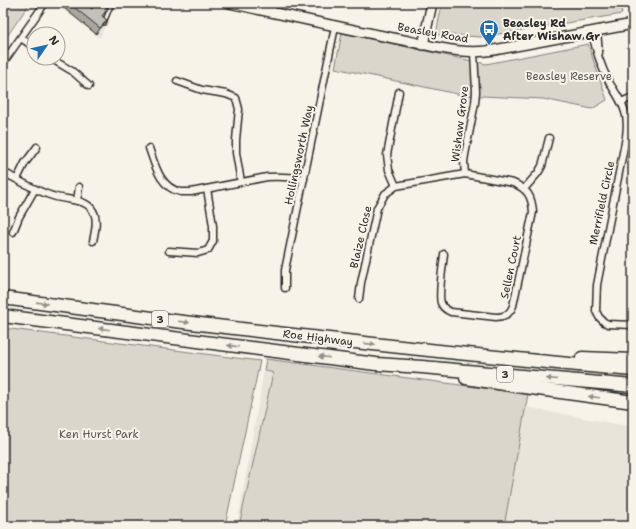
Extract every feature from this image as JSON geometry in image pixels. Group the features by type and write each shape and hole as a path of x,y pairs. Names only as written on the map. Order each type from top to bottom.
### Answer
{"highway":[{"name":"Roe Highway","path":"3,298 166,320 481,356 633,370"},
{"name":"Roe Highway","path":"3,316 376,364 633,386"},
{"path":"481,356 633,360"},
{"path":"376,364 516,386 633,402"}],"main road":[{"name":"Beasley Road","path":"229,3 272,7 335,26 446,49 474,52 494,50 633,24"},
{"path":"420,44 426,3"},
{"path":"420,44 432,3"}],"street":[{"path":"3,63 45,3"},
{"name":"Hollingsworth Way","path":"285,288 285,270 335,26"},
{"name":"Merrifield Circle","path":"594,31 595,47 600,63 626,113 627,124 626,137 596,285 596,311 604,322 608,324 633,325"},
{"path":"21,38 26,41"},
{"name":"Wishaw Grove","path":"465,174 464,162 476,92 474,52"},
{"path":"64,66 72,71 89,86"},
{"path":"177,81 202,90 226,94 236,98 239,109 236,153 242,182"},
{"path":"399,92 387,155 389,170 396,186 465,174 513,183 524,189 542,166 549,138"},
{"path":"621,102 633,97"},
{"path":"17,179 25,163 37,147"},
{"path":"149,148 157,172 166,184 181,192 191,192 267,177 279,176 304,179"},
{"path":"3,172 44,193 86,204 92,209 95,217 96,227 93,241"},
{"path":"77,201 79,186"},
{"name":"Blaize Close","path":"359,299 377,208 385,194 396,186"},
{"path":"13,232 19,217 35,189"},
{"path":"169,251 198,253 208,250 213,241 213,226 207,189"},
{"name":"Sellen Court","path":"444,254 440,296 441,303 445,309 450,312 496,317 506,315 511,312 532,212 532,204 529,195 524,189"}],"lane":[{"path":"103,24 112,3"}],"shaded area":[{"path":"54,3 114,3 100,38"},
{"path":"266,359 633,427 633,526 237,526"}],"green space":[{"path":"3,3 30,3 3,42"},
{"path":"442,3 620,3 622,14 480,37 436,35"},
{"name":"Beasley Reserve","path":"342,33 486,64 588,44 607,100 592,109 543,99 462,95 335,68"},
{"name":"Ken Hurst Park","path":"3,328 260,361 225,526 3,526"},
{"path":"266,359 528,394 504,526 239,526 273,373 264,370"}],"building":[{"path":"69,3 84,3 92,9 96,3 110,3 106,7 108,8 102,16 107,20 100,28"}],"place":[{"name":"Beasley Rd After Wishaw Gr","path":"489,46"}]}
